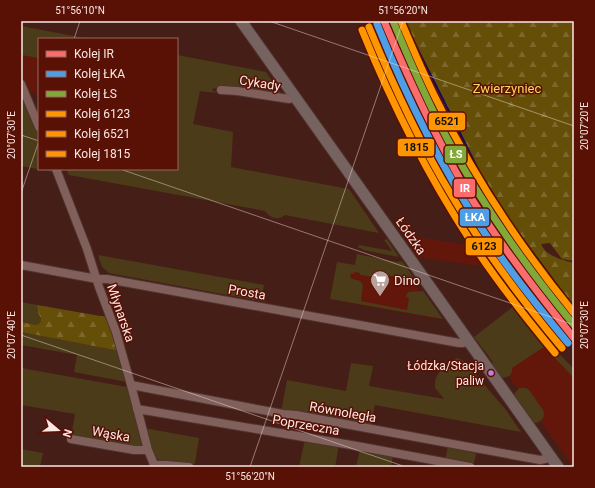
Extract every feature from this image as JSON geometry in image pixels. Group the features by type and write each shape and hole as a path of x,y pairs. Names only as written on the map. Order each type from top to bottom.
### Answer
{"main road":[{"name":"Łódzka","path":"241,21 558,467"}],"street":[{"path":"21,84 38,126"},
{"name":"Cykady","path":"221,90 289,99 295,97"},
{"name":"Młynarska","path":"56,170 87,249 116,332 148,450 155,466"},
{"name":"Prosta","path":"21,265 97,279 107,279 459,343 468,341"},
{"name":"Równoległa","path":"131,385 540,460 545,460 551,457"},
{"name":"Poprzeczna","path":"137,408 470,467"},
{"name":"Wąska","path":"71,439 134,450 148,450"},
{"path":"155,466 166,465 189,467"}],"shaded area":[{"path":"21,26 85,38 38,38 38,58 21,55"},
{"path":"21,55 38,58 38,94 27,92 21,78"},
{"path":"178,55 266,72 283,96 226,88 212,89 213,91 225,93 200,91 193,124 233,132 231,167 349,189 379,233 285,215 280,218 274,218 265,211 69,175 66,170 178,170"},
{"path":"21,91 38,129 38,169 21,166"},
{"path":"43,170 53,170 54,172"},
{"path":"403,235 480,247 493,268 417,257"},
{"path":"387,239 399,257 358,248 359,245 392,251 384,240"},
{"path":"357,254 397,262 402,261 418,283 416,285 402,282 403,278 374,273 373,277 360,275 360,273 354,272 354,274 351,273 350,278 360,281 363,285 361,301 407,310 409,298 406,297 408,292 423,291 443,319 330,299 337,262 355,265"},
{"path":"98,255 264,285 262,296 266,302 109,273 102,267"},
{"path":"337,262 410,275 437,319 330,299"},
{"path":"21,302 37,305 41,319 40,323 36,325 21,322"},
{"path":"514,306 534,331 536,330 574,369 574,378 544,347 512,368 512,373 508,377 500,377 490,365 493,362 474,337"},
{"path":"536,330 574,369 574,467 497,360"},
{"path":"21,332 119,351 127,382 74,372 77,355 21,345"},
{"path":"457,358 470,364 476,375 506,410 521,432 375,405 370,427 281,412 287,380 346,391 351,363 373,366 369,386 444,399 435,388 435,381 439,372 451,361"},
{"path":"21,368 127,387 144,448 71,437 75,414 21,405"},
{"path":"520,388 526,388 529,390 543,410 544,415 542,420 533,423 513,396"},
{"path":"144,428 199,438 195,463 192,465 163,463 159,461 153,453"},
{"path":"305,439 339,445 335,467 299,467"},
{"path":"448,446 477,451 473,466 445,461"},
{"path":"21,449 43,453 40,467 21,467"},
{"path":"360,449 393,455 391,467 356,467"}],"green space":[{"name":"Zwierzyniec","path":"405,21 574,21 574,261 562,259 550,243 541,244 550,254 560,259 574,263 574,311 531,258 472,164 435,95"},
{"path":"37,305 106,317 119,351 21,332 21,322 36,325 40,323 41,319"}],"waterway":[{"path":"393,21 414,73 449,144 475,187 508,236 559,306 574,323"},
{"path":"405,21 408,30 481,175 513,226 574,308"}],"rail line":[{"name":"IR","path":"384,21 422,106 465,188 477,208 517,265 574,338"},
{"name":"ŁS","path":"393,21 434,112 462,166 507,237 574,325"},
{"name":"6521","path":"401,21 422,70 450,128 466,156 516,237 574,313"},
{"name":"ŁKA","path":"377,24 412,104 453,182 503,261 568,343"},
{"name":"6123","path":"369,27 387,70 428,155 464,216 532,312 562,348"},
{"name":"1815","path":"362,30 385,85 411,138 424,164 454,215 500,284 555,353"}],"place":[{"name":"Dino","path":"380,297"},
{"name":"Łódzka/Stacja paliw","path":"491,373"}]}
